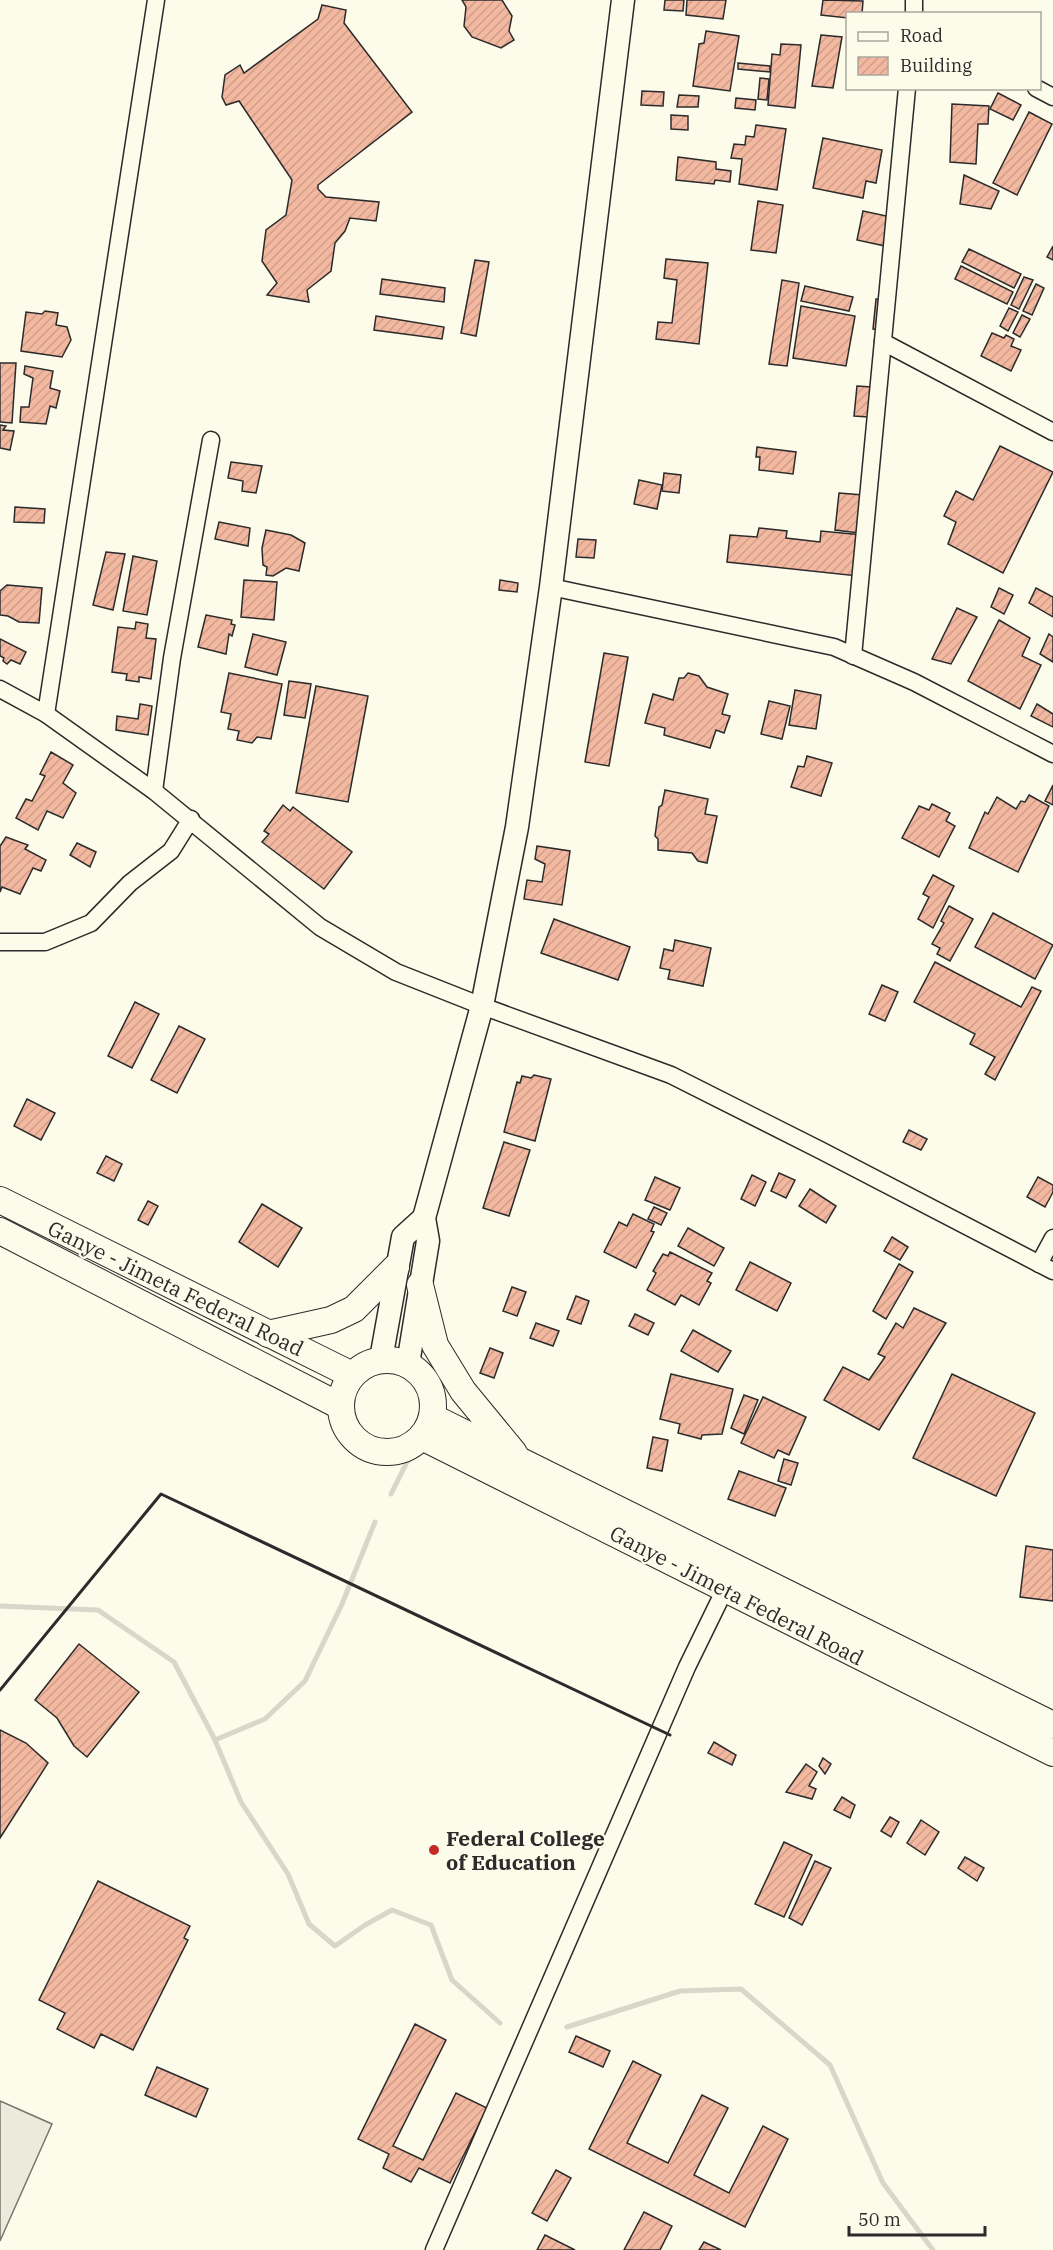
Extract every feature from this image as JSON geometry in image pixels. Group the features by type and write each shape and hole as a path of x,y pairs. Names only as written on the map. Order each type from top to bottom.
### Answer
{"main road":[{"path":"408,1364 428,1241 424,1218 482,1006 517,827 551,587 623,0"},
{"name":"Ganye - Jimeta Federal Road","path":"0,1200 352,1375"},
{"path":"381,1359 403,1237 424,1218"},
{"name":"Ganye - Jimeta Federal Road","path":"0,1231 340,1406"},
{"path":"268,1334 331,1320 354,1309 396,1267"},
{"path":"420,1285 435,1345 463,1391 518,1458"},
{"path":"381,1359 393,1359 408,1364 422,1375 432,1394 427,1427 403,1449 392,1452 370,1449 352,1437 342,1417 340,1406 342,1394 352,1375 360,1367 381,1359"},
{"name":"Ganye - Jimeta Federal Road","path":"427,1427 518,1458 1053,1725"},
{"name":"Ganye - Jimeta Federal Road","path":"427,1427 724,1590 1053,1753"}],"street":[{"path":"46,714 156,0"},
{"path":"853,656 907,90"},
{"path":"883,342 1053,432"},
{"path":"154,791 172,658 210,440"},
{"path":"551,587 824,645 914,682 1053,754"},
{"path":"0,688 46,714 154,791 320,927 396,972 671,1076 1046,1268 1053,1238"},
{"path":"0,942 45,942 91,923 130,883 171,851 191,819"},
{"path":"434,2250 687,1667 736,1566"}],"shaded area":[{"path":"0,2101 52,2124 0,2241"}],"building":[{"path":"462,0 502,0 512,16 509,31 514,40 501,48 472,37 464,26 466,7"},
{"path":"665,0 684,0 683,11 664,10"},
{"path":"687,0 726,0 723,19 686,15"},
{"path":"823,0 863,1 862,12 846,12 846,18 821,15"},
{"path":"322,5 346,10 344,23 412,112 318,185 318,189 326,197 379,202 376,221 350,218 345,231 335,243 331,271 307,290 309,302 267,295 277,283 262,261 266,230 286,215 292,180 239,101 226,105 222,97 225,75 240,65 244,73 318,19"},
{"path":"706,31 739,36 730,91 693,86 699,44 704,43"},
{"path":"821,35 842,37 833,88 812,86"},
{"path":"781,44 801,45 795,108 768,105 772,54 780,55"},
{"path":"738,63 770,66 770,72 738,69"},
{"path":"760,78 769,79 767,100 758,99"},
{"path":"642,91 664,92 663,106 641,105"},
{"path":"998,93 1021,105 1013,120 990,109"},
{"path":"679,95 699,96 698,107 677,107"},
{"path":"736,98 756,100 755,110 735,108"},
{"path":"952,104 989,106 988,124 978,124 976,164 950,162"},
{"path":"1029,112 1052,124 1017,195 993,183"},
{"path":"671,115 688,116 688,130 671,129"},
{"path":"756,125 786,129 777,190 739,184 742,159 731,158 734,144 745,145 746,136 754,137"},
{"path":"823,138 882,150 876,183 866,181 863,198 813,188"},
{"path":"678,157 716,162 716,169 731,171 730,182 715,180 714,184 676,180"},
{"path":"964,175 999,191 991,209 960,204"},
{"path":"758,201 783,205 776,253 751,250"},
{"path":"863,211 891,217 885,246 857,240"},
{"path":"1053,246 1053,260 1047,257"},
{"path":"969,249 1021,274 1014,288 962,262"},
{"path":"666,259 708,263 699,344 656,339 658,322 672,323 677,280 664,278"},
{"path":"475,260 489,262 476,336 461,333"},
{"path":"961,266 1013,292 1007,304 955,279"},
{"path":"1024,277 1033,280 1019,309 1011,305"},
{"path":"382,279 445,288 444,302 380,294"},
{"path":"782,280 799,283 787,366 769,364"},
{"path":"1036,284 1044,288 1032,315 1023,311"},
{"path":"805,286 853,297 849,311 801,301"},
{"path":"876,299 886,300 883,330 873,329"},
{"path":"801,306 855,316 846,366 793,358"},
{"path":"1009,308 1018,312 1008,331 1000,326"},
{"path":"45,311 58,313 56,325 67,327 71,340 62,357 21,351 26,312 42,314"},
{"path":"1022,315 1030,319 1020,337 1013,333"},
{"path":"376,316 444,327 442,339 374,330"},
{"path":"992,333 1014,339 1011,346 1021,350 1011,371 981,356"},
{"path":"0,363 16,363 12,423 0,422"},
{"path":"25,366 53,371 50,388 60,391 56,408 50,406 46,424 20,422 21,407 29,407 33,378 24,374"},
{"path":"857,386 871,387 868,417 854,416"},
{"path":"0,425 6,426 3,430 14,431 10,450 0,448"},
{"path":"1000,446 1053,472 1003,573 948,544 956,522 944,516 956,491 973,500"},
{"path":"757,447 796,452 793,474 759,470 760,457 756,457"},
{"path":"231,462 262,466 256,493 242,491 243,481 228,478"},
{"path":"664,473 681,475 679,493 662,491"},
{"path":"639,480 662,485 657,509 634,504"},
{"path":"839,493 863,495 859,533 835,530"},
{"path":"15,507 45,509 44,523 14,522"},
{"path":"219,522 250,528 248,546 215,539"},
{"path":"759,528 787,531 786,538 820,542 821,531 863,535 858,576 727,562 730,535 757,537"},
{"path":"266,530 291,535 305,543 299,571 286,568 273,576 266,575 267,567 263,565 262,548"},
{"path":"578,539 596,540 594,558 576,557"},
{"path":"106,552 125,554 113,610 93,605"},
{"path":"133,556 157,561 147,615 123,611"},
{"path":"244,580 277,582 274,620 241,617"},
{"path":"500,580 518,583 517,592 499,590"},
{"path":"7,585 42,588 39,623 19,622 8,616 0,615 0,591"},
{"path":"999,588 1013,595 1004,614 991,607"},
{"path":"1036,588 1053,597 1053,617 1029,603"},
{"path":"957,608 977,617 951,664 932,659"},
{"path":"206,615 232,620 231,624 235,625 232,636 229,634 226,654 198,647"},
{"path":"999,620 1030,638 1022,656 1041,665 1020,709 968,681"},
{"path":"136,622 148,624 146,638 156,639 151,679 139,677 139,682 126,680 127,674 112,672 118,627 135,629"},
{"path":"253,634 286,642 277,675 245,667"},
{"path":"1049,634 1053,637 1053,662 1040,654"},
{"path":"0,639 26,652 20,664 11,660 7,664 3,661 4,658 0,656"},
{"path":"604,653 628,657 609,766 585,762"},
{"path":"229,673 282,684 271,739 257,737 252,743 237,740 239,731 228,729 231,714 221,712"},
{"path":"688,673 699,676 707,687 728,694 722,714 730,716 724,733 716,730 710,748 664,735 665,728 645,723 653,694 673,700 679,678 684,678"},
{"path":"289,681 311,684 305,718 284,715"},
{"path":"316,686 368,696 348,802 296,793"},
{"path":"795,690 821,695 816,729 789,725"},
{"path":"769,701 790,706 782,739 761,734"},
{"path":"140,704 152,706 148,735 116,730 117,716 138,719"},
{"path":"1037,704 1053,714 1053,727 1031,716"},
{"path":"51,752 73,765 63,783 76,793 63,818 47,811 38,830 16,818 26,799 32,801 45,776 40,774"},
{"path":"807,756 832,763 821,796 791,787 798,766 804,767"},
{"path":"1053,785 1053,805 1045,801"},
{"path":"665,790 708,799 705,814 717,816 707,863 698,861 692,853 658,850 658,839 655,836 659,807 662,805"},
{"path":"1029,795 1049,806 1018,872 969,848 985,812 988,814 997,797 1016,809 1021,801 1025,802"},
{"path":"932,804 950,813 946,821 955,826 939,857 902,838 919,806 929,810"},
{"path":"283,805 290,811 293,807 352,852 324,889 262,842 269,834 264,831"},
{"path":"6,837 28,845 25,849 46,860 41,871 33,868 20,894 2,887 0,892 0,846"},
{"path":"77,843 96,852 90,867 70,855"},
{"path":"537,846 570,851 562,905 524,899 527,880 542,882 545,864 535,859"},
{"path":"933,875 954,886 933,928 918,919 929,897 923,894"},
{"path":"949,906 973,919 950,961 937,954 940,948 932,944 944,923 941,921"},
{"path":"993,913 1053,945 1035,979 975,947"},
{"path":"554,919 630,947 618,980 541,953"},
{"path":"675,940 711,948 703,986 668,979 670,970 660,968 664,949 673,951"},
{"path":"935,962 1021,1007 1032,987 1041,991 995,1080 985,1074 995,1057 970,1044 975,1034 914,1002"},
{"path":"882,985 898,992 885,1021 869,1014"},
{"path":"135,1002 159,1014 132,1068 108,1056"},
{"path":"179,1026 205,1039 177,1093 151,1080"},
{"path":"534,1075 551,1079 535,1141 504,1132 517,1082 520,1083 522,1076 531,1078"},
{"path":"27,1099 55,1113 41,1140 14,1126"},
{"path":"909,1130 927,1139 921,1150 903,1142"},
{"path":"504,1142 530,1150 509,1216 483,1208"},
{"path":"106,1156 122,1164 114,1181 97,1173"},
{"path":"779,1173 795,1180 786,1198 771,1191"},
{"path":"752,1175 766,1182 755,1206 741,1199"},
{"path":"655,1177 680,1188 670,1210 645,1200"},
{"path":"1038,1177 1053,1185 1053,1192 1045,1207 1027,1197"},
{"path":"810,1189 836,1206 826,1223 799,1206"},
{"path":"148,1201 158,1206 148,1225 138,1220"},
{"path":"262,1204 302,1228 278,1267 239,1242"},
{"path":"654,1207 667,1213 661,1225 648,1219"},
{"path":"633,1214 654,1224 651,1231 654,1232 636,1268 604,1252 619,1222 627,1226"},
{"path":"688,1228 724,1248 714,1266 678,1246"},
{"path":"892,1237 908,1247 900,1260 884,1251"},
{"path":"670,1252 712,1273 707,1281 711,1283 699,1305 681,1295 675,1305 647,1290 656,1273 653,1271 663,1254 668,1256"},
{"path":"750,1262 791,1283 777,1311 736,1290"},
{"path":"899,1264 913,1272 886,1319 873,1311"},
{"path":"512,1287 526,1292 517,1316 503,1311"},
{"path":"576,1296 589,1301 581,1324 567,1319"},
{"path":"914,1308 946,1323 879,1430 824,1400 843,1367 869,1380 885,1357 878,1354 896,1323 903,1328"},
{"path":"635,1314 654,1323 648,1335 629,1326"},
{"path":"536,1323 559,1331 553,1346 530,1338"},
{"path":"693,1330 731,1351 718,1372 681,1351"},
{"path":"490,1348 503,1353 494,1378 480,1373"},
{"path":"671,1374 733,1389 722,1434 702,1435 701,1439 678,1433 680,1424 660,1419"},
{"path":"952,1374 1035,1413 996,1496 913,1458"},
{"path":"744,1395 758,1400 744,1434 731,1428"},
{"path":"763,1397 806,1417 789,1455 778,1450 774,1458 741,1443"},
{"path":"653,1437 668,1440 662,1471 647,1468"},
{"path":"784,1459 798,1463 791,1485 778,1481"},
{"path":"739,1471 786,1488 775,1516 728,1499"},
{"path":"1026,1546 1053,1550 1053,1601 1020,1597"},
{"path":"79,1644 139,1692 87,1757 74,1746 57,1718 35,1700"},
{"path":"0,1730 26,1743 48,1763 0,1838"},
{"path":"714,1742 736,1755 732,1765 708,1753"},
{"path":"823,1758 831,1764 825,1774 819,1766"},
{"path":"806,1764 817,1772 809,1786 816,1789 812,1799 786,1792"},
{"path":"842,1797 855,1805 850,1818 834,1810"},
{"path":"890,1817 899,1822 891,1837 881,1831"},
{"path":"921,1820 939,1832 925,1855 907,1843"},
{"path":"784,1842 812,1855 784,1917 755,1904"},
{"path":"965,1857 984,1868 977,1881 958,1868"},
{"path":"815,1861 831,1868 802,1925 789,1918"},
{"path":"98,1881 190,1926 184,1938 188,1940 133,2050 101,2034 94,2048 57,2029 65,2013 39,2000"},
{"path":"415,2024 446,2040 393,2146 423,2160 456,2093 487,2108 450,2183 419,2168 411,2182 383,2168 389,2154 358,2139"},
{"path":"576,2036 610,2051 603,2067 569,2052"},
{"path":"633,2061 661,2075 627,2143 668,2163 702,2095 728,2108 694,2175 729,2193 763,2126 788,2139 745,2227 589,2149"},
{"path":"157,2067 208,2089 196,2117 145,2095"},
{"path":"556,2170 571,2178 547,2221 532,2213"},
{"path":"644,2212 672,2226 660,2250 624,2250"},
{"path":"545,2235 575,2250 537,2250"},
{"path":"704,2242 721,2250 699,2250"}],"waterway":[{"path":"391,1494 408,1460"},
{"path":"215,1740 265,1719 305,1681 342,1604 375,1522"},
{"path":"0,1606 98,1610 174,1662 215,1740 241,1802 288,1874 309,1924 335,1946 392,1910 431,1925 452,1980 500,2023"},
{"path":"567,2027 680,1991 741,1989 830,2065 883,2183 933,2250"}],"wall":[{"path":"0,1690 161,1494 670,1735"}],"place":[{"name":"Federal College of Education","path":"434,1850"}]}
